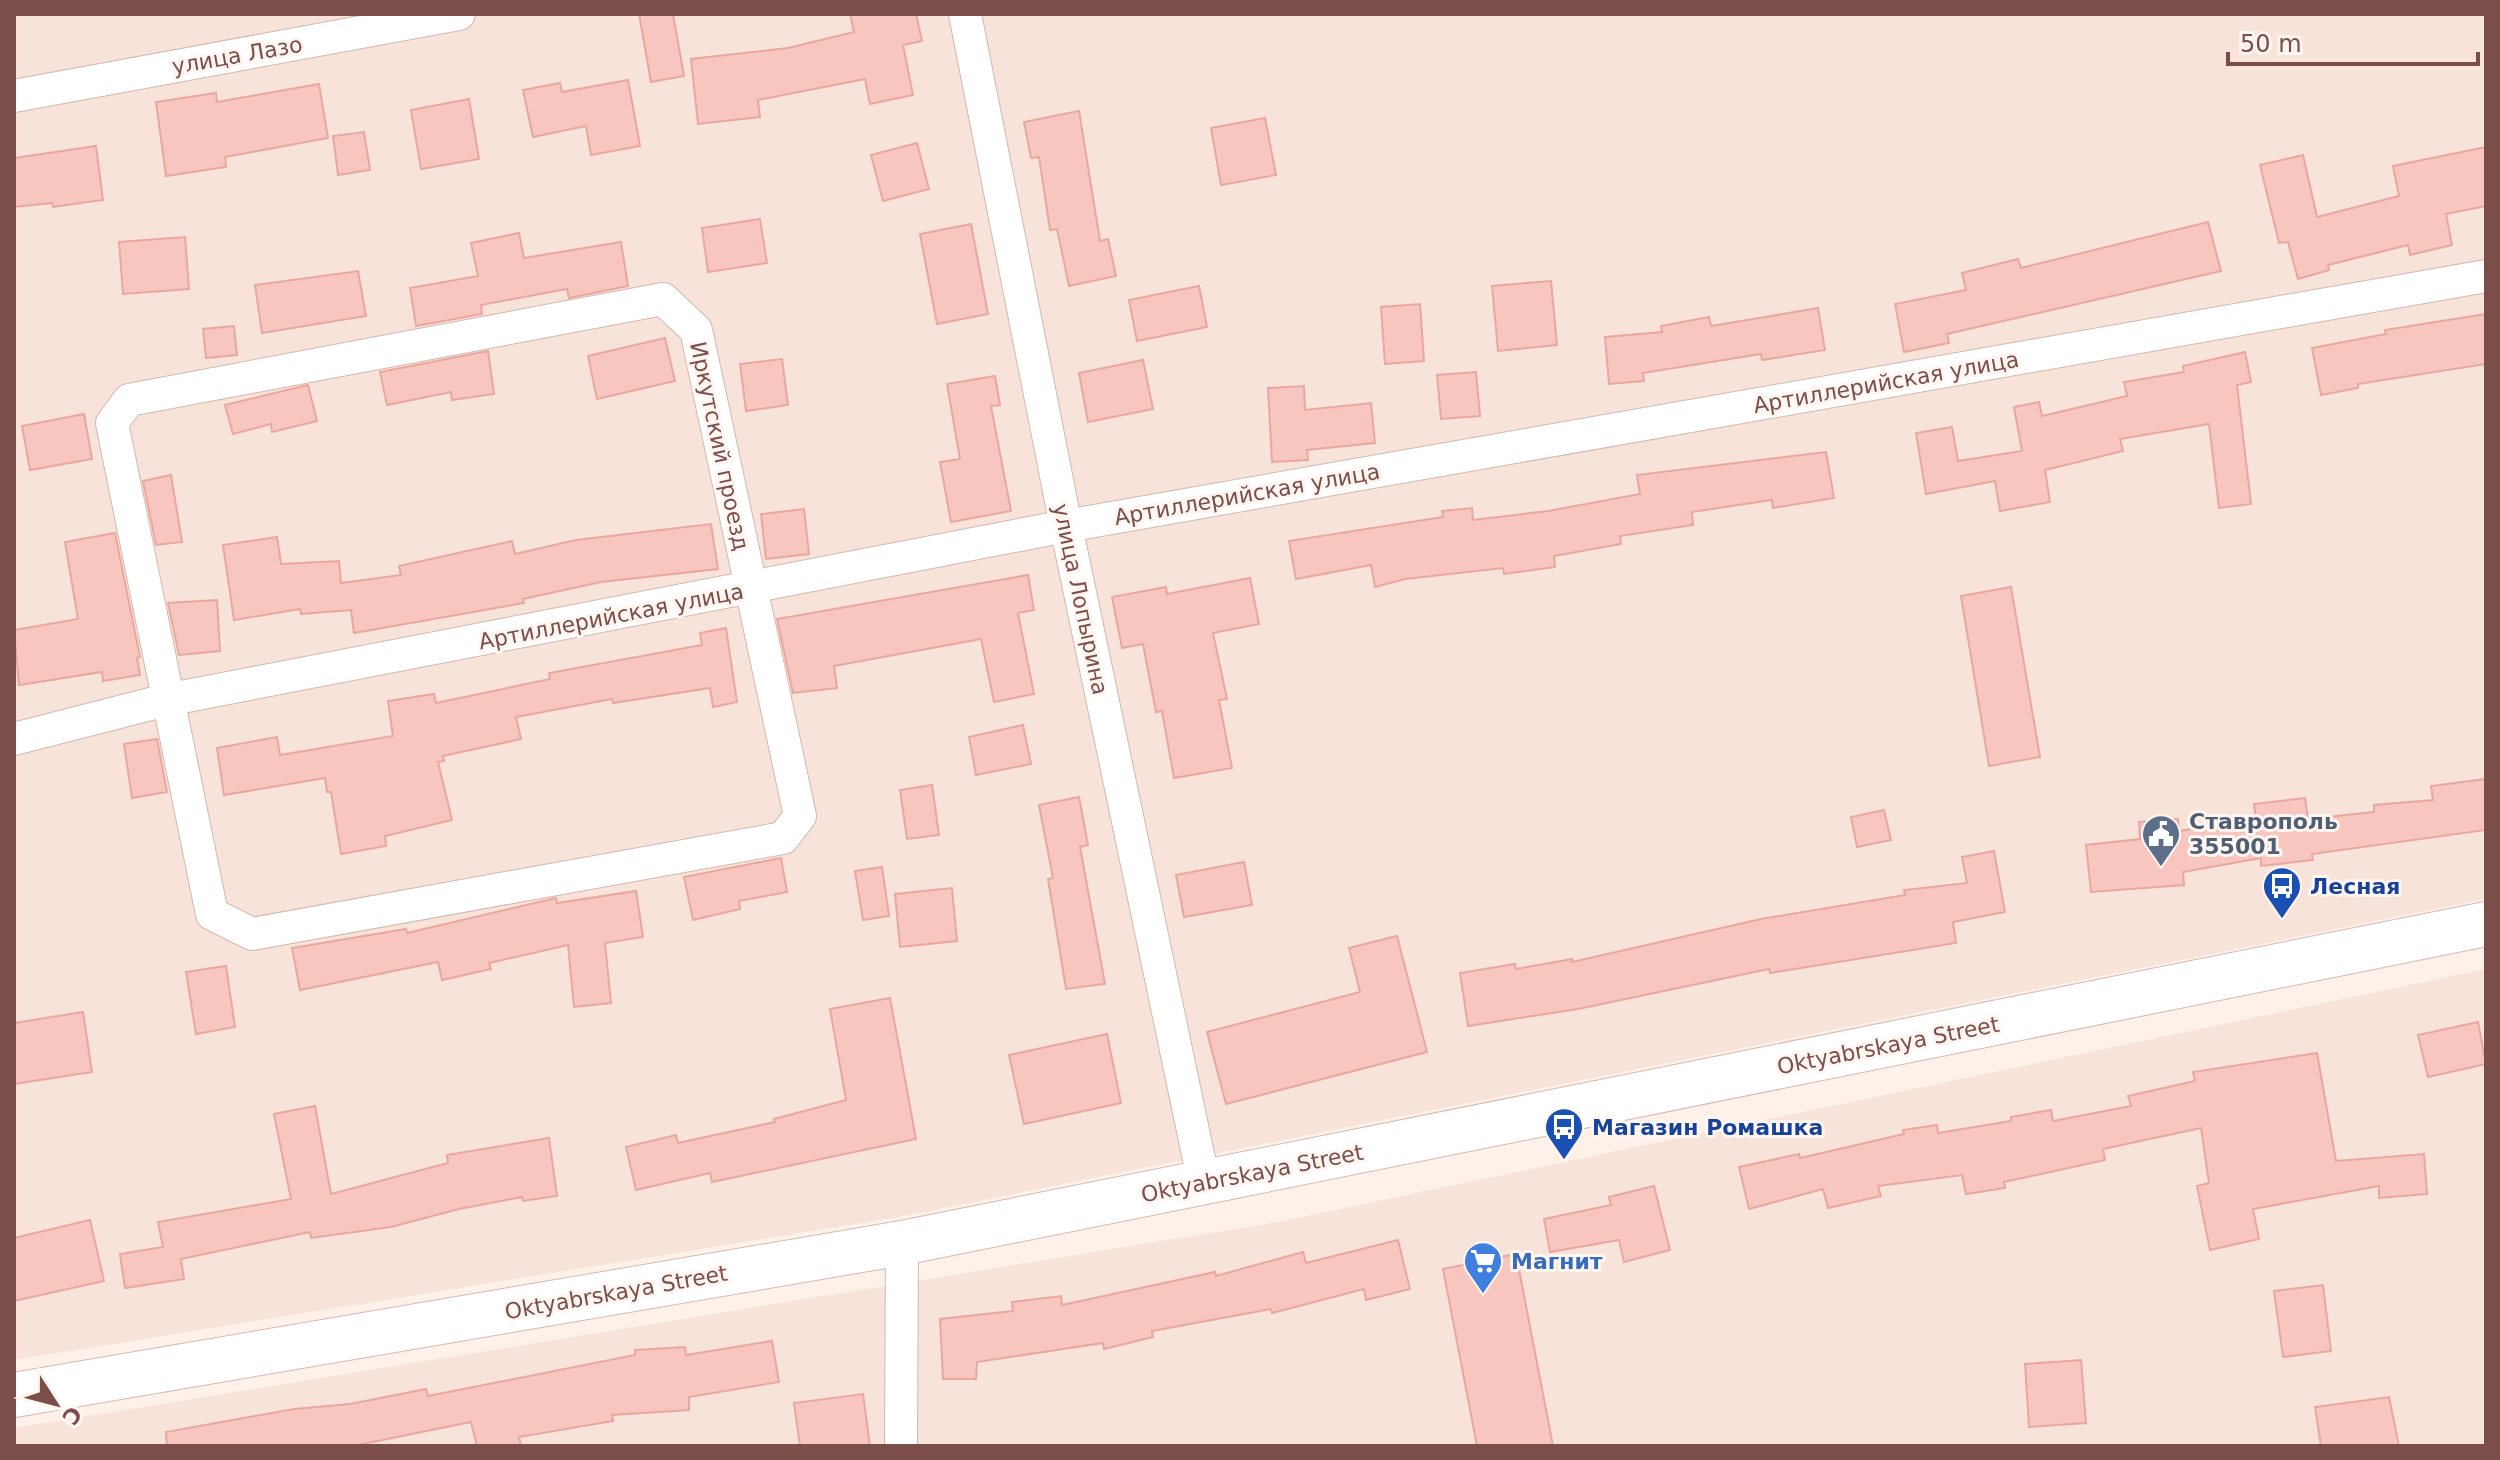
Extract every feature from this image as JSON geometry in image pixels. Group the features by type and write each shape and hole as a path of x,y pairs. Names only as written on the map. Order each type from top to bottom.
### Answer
{"main road":[{"name":"Oktyabrskaya Street","path":"14,1395 902,1243 2486,924"}],"street":[{"name":"улица Лазо","path":"14,96 459,14"},
{"name":"улица Лопырина","path":"965,14 1066,526 1204,1183"},
{"name":"Артиллерийская улица","path":"14,739 166,700 1066,526 2486,276"},
{"name":"Иркутский проезд","path":"663,299 696,330 800,816 783,838 252,934 212,914 166,700 112,423 129,400 663,299"},
{"path":"901,1446 902,1243"}],"shaded area":[{"path":"14,14 2486,14 2486,899 899,1217 14,1360"},
{"path":"2486,969 2486,1446 14,1446 14,1428 1278,1222"}],"building":[{"path":"639,14 673,14 684,76 651,82"},
{"path":"850,14 916,14 922,41 903,45 913,95 870,104 865,79 758,100 760,117 698,124 691,59 788,48 854,32"},
{"path":"628,80 640,146 591,155 586,126 533,137 523,90 560,83 562,92"},
{"path":"319,84 328,138 225,157 226,167 166,176 156,102 216,93 217,102"},
{"path":"469,99 479,159 421,169 411,110"},
{"path":"1079,111 1100,241 1108,239 1116,276 1069,286 1057,229 1050,230 1039,157 1031,158 1024,122"},
{"path":"1265,118 1276,175 1221,185 1211,128"},
{"path":"364,132 370,170 338,175 333,136"},
{"path":"917,143 929,189 883,201 871,155"},
{"path":"96,146 103,200 53,207 52,203 14,207 14,158"},
{"path":"2486,147 2486,206 2446,214 2452,245 2410,255 2408,245 2328,265 2329,270 2298,279 2288,242 2279,243 2260,165 2303,155 2317,217 2399,196 2393,166"},
{"path":"760,219 767,263 708,272 702,228"},
{"path":"2208,222 2221,271 1947,334 1949,343 1904,352 1895,304 1966,290 1962,273 2018,259 2021,268"},
{"path":"971,224 988,314 937,324 920,234"},
{"path":"519,233 524,258 621,242 628,286 569,298 567,289 481,305 482,314 416,326 410,288 478,276 471,243"},
{"path":"185,237 189,289 123,294 119,242"},
{"path":"358,271 366,316 262,333 255,285"},
{"path":"1551,281 1557,345 1498,351 1492,286"},
{"path":"1199,286 1207,327 1137,341 1129,300"},
{"path":"1420,304 1424,361 1385,364 1381,307"},
{"path":"1818,308 1825,350 1762,360 1761,354 1643,373 1644,381 1609,384 1605,337 1662,332 1661,326 1709,317 1711,326"},
{"path":"2486,314 2486,364 2358,384 2358,388 2321,395 2312,348 2386,334 2385,330"},
{"path":"234,326 237,355 206,358 203,329"},
{"path":"665,338 675,381 597,399 588,356"},
{"path":"488,351 494,394 452,400 451,392 387,405 380,372"},
{"path":"2245,352 2251,382 2237,385 2251,504 2219,508 2209,424 2120,439 2123,451 2045,470 2050,502 2000,511 1995,481 1926,494 1916,433 1952,427 1958,461 2022,451 2014,407 2039,402 2042,416 2127,396 2124,382 2184,372 2183,366"},
{"path":"782,359 788,405 746,411 740,364"},
{"path":"1143,360 1153,409 1088,422 1079,373"},
{"path":"1476,372 1480,416 1441,419 1437,375"},
{"path":"995,376 1000,405 991,406 1011,511 951,522 940,462 960,459 947,384"},
{"path":"308,385 317,421 272,432 271,424 233,434 225,405"},
{"path":"1304,386 1305,410 1371,403 1375,443 1307,450 1308,460 1272,462 1268,388"},
{"path":"84,414 92,459 30,470 22,426"},
{"path":"1826,452 1834,498 1773,508 1772,500 1692,512 1693,525 1620,536 1621,544 1554,556 1555,567 1504,574 1503,568 1405,579 1375,587 1371,565 1296,579 1289,541 1443,517 1442,511 1472,508 1473,520 1548,511 1640,494 1637,475"},
{"path":"171,475 182,542 156,545 143,481"},
{"path":"804,509 809,554 766,559 761,514"},
{"path":"711,524 718,569 601,582 523,599 524,603 354,633 351,610 301,614 300,609 234,620 223,545 277,537 281,564 339,561 341,583 401,575 399,566 512,541 515,554 576,540"},
{"path":"115,533 140,657 137,658 140,675 103,681 102,672 19,685 14,630 78,619 65,542"},
{"path":"1028,575 1034,610 1018,613 1034,694 994,702 981,639 834,666 837,688 793,693 777,619"},
{"path":"1250,578 1259,624 1213,633 1227,699 1219,700 1232,768 1174,778 1162,711 1156,712 1143,644 1122,648 1112,597 1166,587 1167,594"},
{"path":"2011,587 2040,757 1989,766 1961,596"},
{"path":"217,600 220,651 179,655 168,603"},
{"path":"726,628 737,702 713,707 710,688 613,703 612,699 516,717 521,739 443,756 444,761 438,762 452,820 385,836 386,846 341,854 331,792 327,792 325,778 224,795 217,748 277,737 280,755 393,736 388,701 434,694 436,703 550,679 549,673 702,645 700,633"},
{"path":"1023,725 1031,764 976,775 969,737"},
{"path":"157,739 167,792 132,798 124,744"},
{"path":"2486,779 2486,830 2312,854 2313,860 2261,866 2261,858 2183,872 2184,885 2091,892 2086,845 2140,839 2139,822 2178,819 2179,831 2256,819 2254,804 2305,798 2308,819 2374,812 2374,805 2433,800 2431,786"},
{"path":"932,785 939,835 907,839 900,790"},
{"path":"1079,797 1088,845 1080,847 1105,984 1066,989 1048,879 1053,878 1039,805"},
{"path":"1884,810 1891,840 1857,847 1851,817"},
{"path":"1994,851 2005,912 1953,922 1956,943 1770,973 1769,969 1578,1009 1468,1026 1460,973 1515,964 1516,969 1572,959 1572,962 1761,919 1905,895 1904,890 1967,883 1962,857"},
{"path":"781,858 787,892 739,901 740,909 693,920 684,877"},
{"path":"1244,862 1252,905 1184,917 1176,875"},
{"path":"882,867 889,916 863,920 855,871"},
{"path":"952,888 957,941 900,947 895,894"},
{"path":"636,891 643,937 605,943 611,1003 574,1007 568,945 489,963 491,969 442,980 438,962 300,990 292,948 406,929 407,933 556,898 557,903"},
{"path":"1397,936 1427,1052 1226,1104 1207,1032 1360,992 1349,948"},
{"path":"226,966 235,1027 196,1034 186,972"},
{"path":"890,998 916,1139 712,1182 710,1173 636,1190 626,1147 676,1135 678,1143 775,1122 774,1119 846,1100 830,1009"},
{"path":"83,1012 92,1072 14,1084 14,1023"},
{"path":"2478,1022 2486,1064 2428,1077 2418,1035"},
{"path":"1107,1034 1121,1103 1024,1124 1009,1055"},
{"path":"2317,1053 2336,1161 2424,1154 2427,1194 2379,1198 2379,1186 2253,1209 2259,1239 2210,1250 2197,1186 2209,1183 2201,1128 2103,1149 2105,1160 2004,1182 2005,1188 1966,1194 1962,1175 1878,1186 1881,1196 1828,1208 1823,1189 1749,1209 1739,1167 1799,1154 1800,1158 1904,1134 1903,1130 1937,1125 1938,1133 2011,1121 2011,1117 2051,1110 2053,1121 2131,1106 2128,1096 2195,1081 2193,1072"},
{"path":"315,1106 331,1194 448,1163 447,1155 549,1138 557,1196 523,1201 522,1197 391,1227 311,1238 310,1232 181,1259 184,1279 125,1288 120,1254 163,1247 158,1222 291,1199 274,1114"},
{"path":"1654,1186 1670,1250 1624,1262 1619,1240 1550,1252 1544,1219 1611,1205 1609,1197"},
{"path":"90,1220 104,1281 14,1301 14,1238"},
{"path":"1398,1240 1410,1289 1366,1300 1364,1289 1272,1313 1271,1309 1152,1331 1153,1337 1104,1349 1103,1343 977,1362 976,1379 943,1379 940,1319 1013,1311 1012,1302 1061,1296 1062,1305 1215,1272 1216,1276 1303,1252 1306,1263"},
{"path":"1516,1254 1553,1446 1477,1446 1443,1269"},
{"path":"2323,1285 2331,1351 2283,1357 2274,1291"},
{"path":"772,1341 779,1382 689,1397 689,1410 612,1415 613,1421 519,1437 521,1446 477,1446 471,1422 353,1446 167,1446 166,1432 294,1409 350,1404 426,1389 428,1396 635,1355 635,1350 685,1347 686,1355"},
{"path":"2081,1360 2086,1423 2029,1427 2025,1364"},
{"path":"863,1394 870,1446 800,1446 794,1403"},
{"path":"2389,1397 2399,1446 2321,1446 2315,1407"}],"place":[{"name":"Ставрополь 355001","path":"2161,868"},
{"name":"Лесная","path":"2282,920"},
{"name":"Магазин Ромашка","path":"1564,1161"},
{"name":"Магнит","path":"1483,1295"}]}
